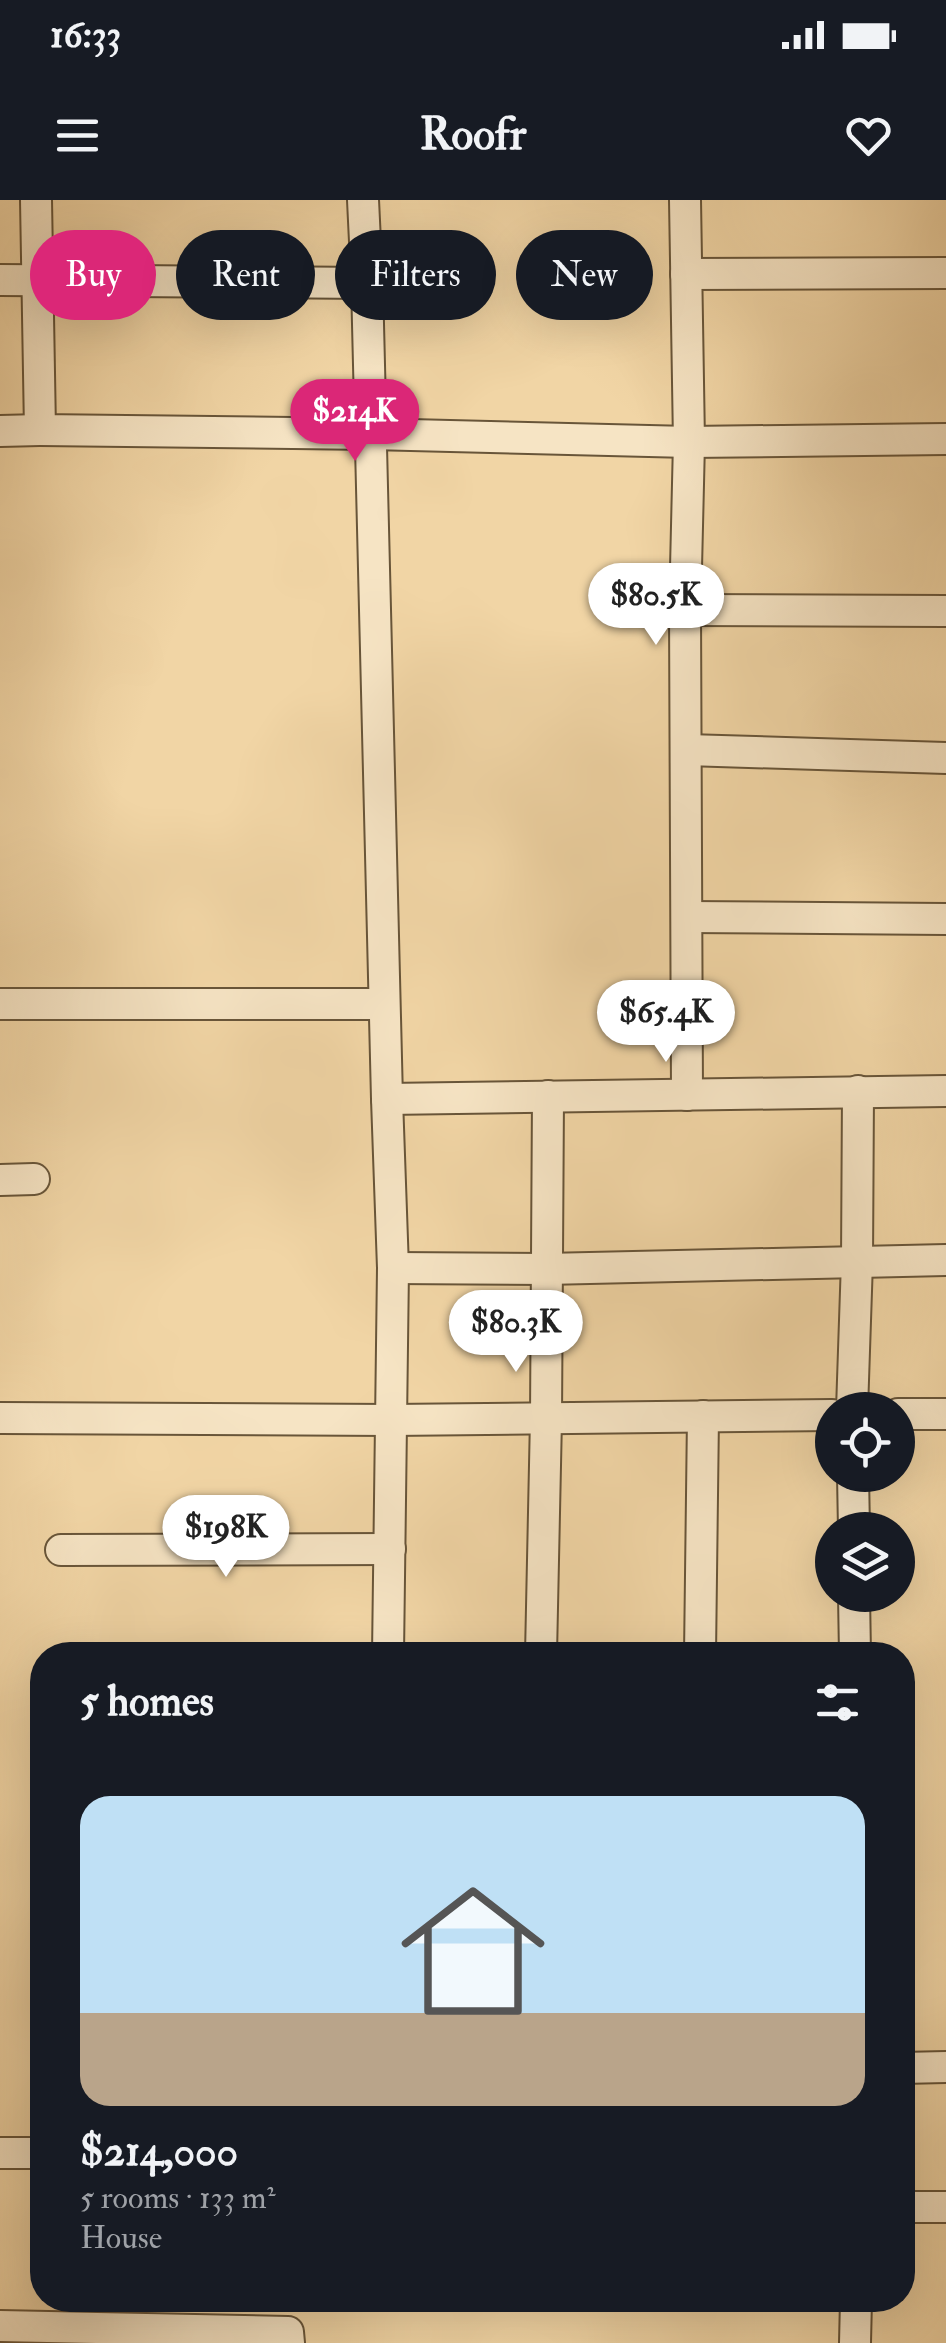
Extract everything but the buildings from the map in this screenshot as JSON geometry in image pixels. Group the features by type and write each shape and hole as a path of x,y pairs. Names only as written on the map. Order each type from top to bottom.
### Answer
{"street":[{"path":"36,200 36,230"},
{"path":"362,200 364,230"},
{"path":"685,200 689,442 685,610 687,1096"},
{"path":"686,274 946,273"},
{"path":"0,280 30,280"},
{"path":"156,281 335,283"},
{"path":"37,320 40,430"},
{"path":"368,320 394,1268 388,1642"},
{"path":"0,431 689,442 946,439"},
{"path":"685,610 946,611"},
{"path":"687,750 946,758"},
{"path":"687,917 946,919"},
{"path":"0,1004 384,1004"},
{"path":"387,1099 946,1090"},
{"path":"853,1392 858,1091"},
{"path":"541,1642 548,1096"},
{"path":"0,1180 34,1179"},
{"path":"394,1268 546,1269 946,1260"},
{"path":"915,1414 946,1414"},
{"path":"0,1418 392,1420 815,1415"},
{"path":"700,1642 704,1416"},
{"path":"62,1550 390,1550"},
{"path":"854,1612 855,1642"},
{"path":"915,2068 946,2067"},
{"path":"0,2153 30,2153"},
{"path":"915,2206 946,2206"},
{"path":"855,2343 856,2312"},
{"path":"0,2326 39,2335 288,2332 288,2343"}]}
